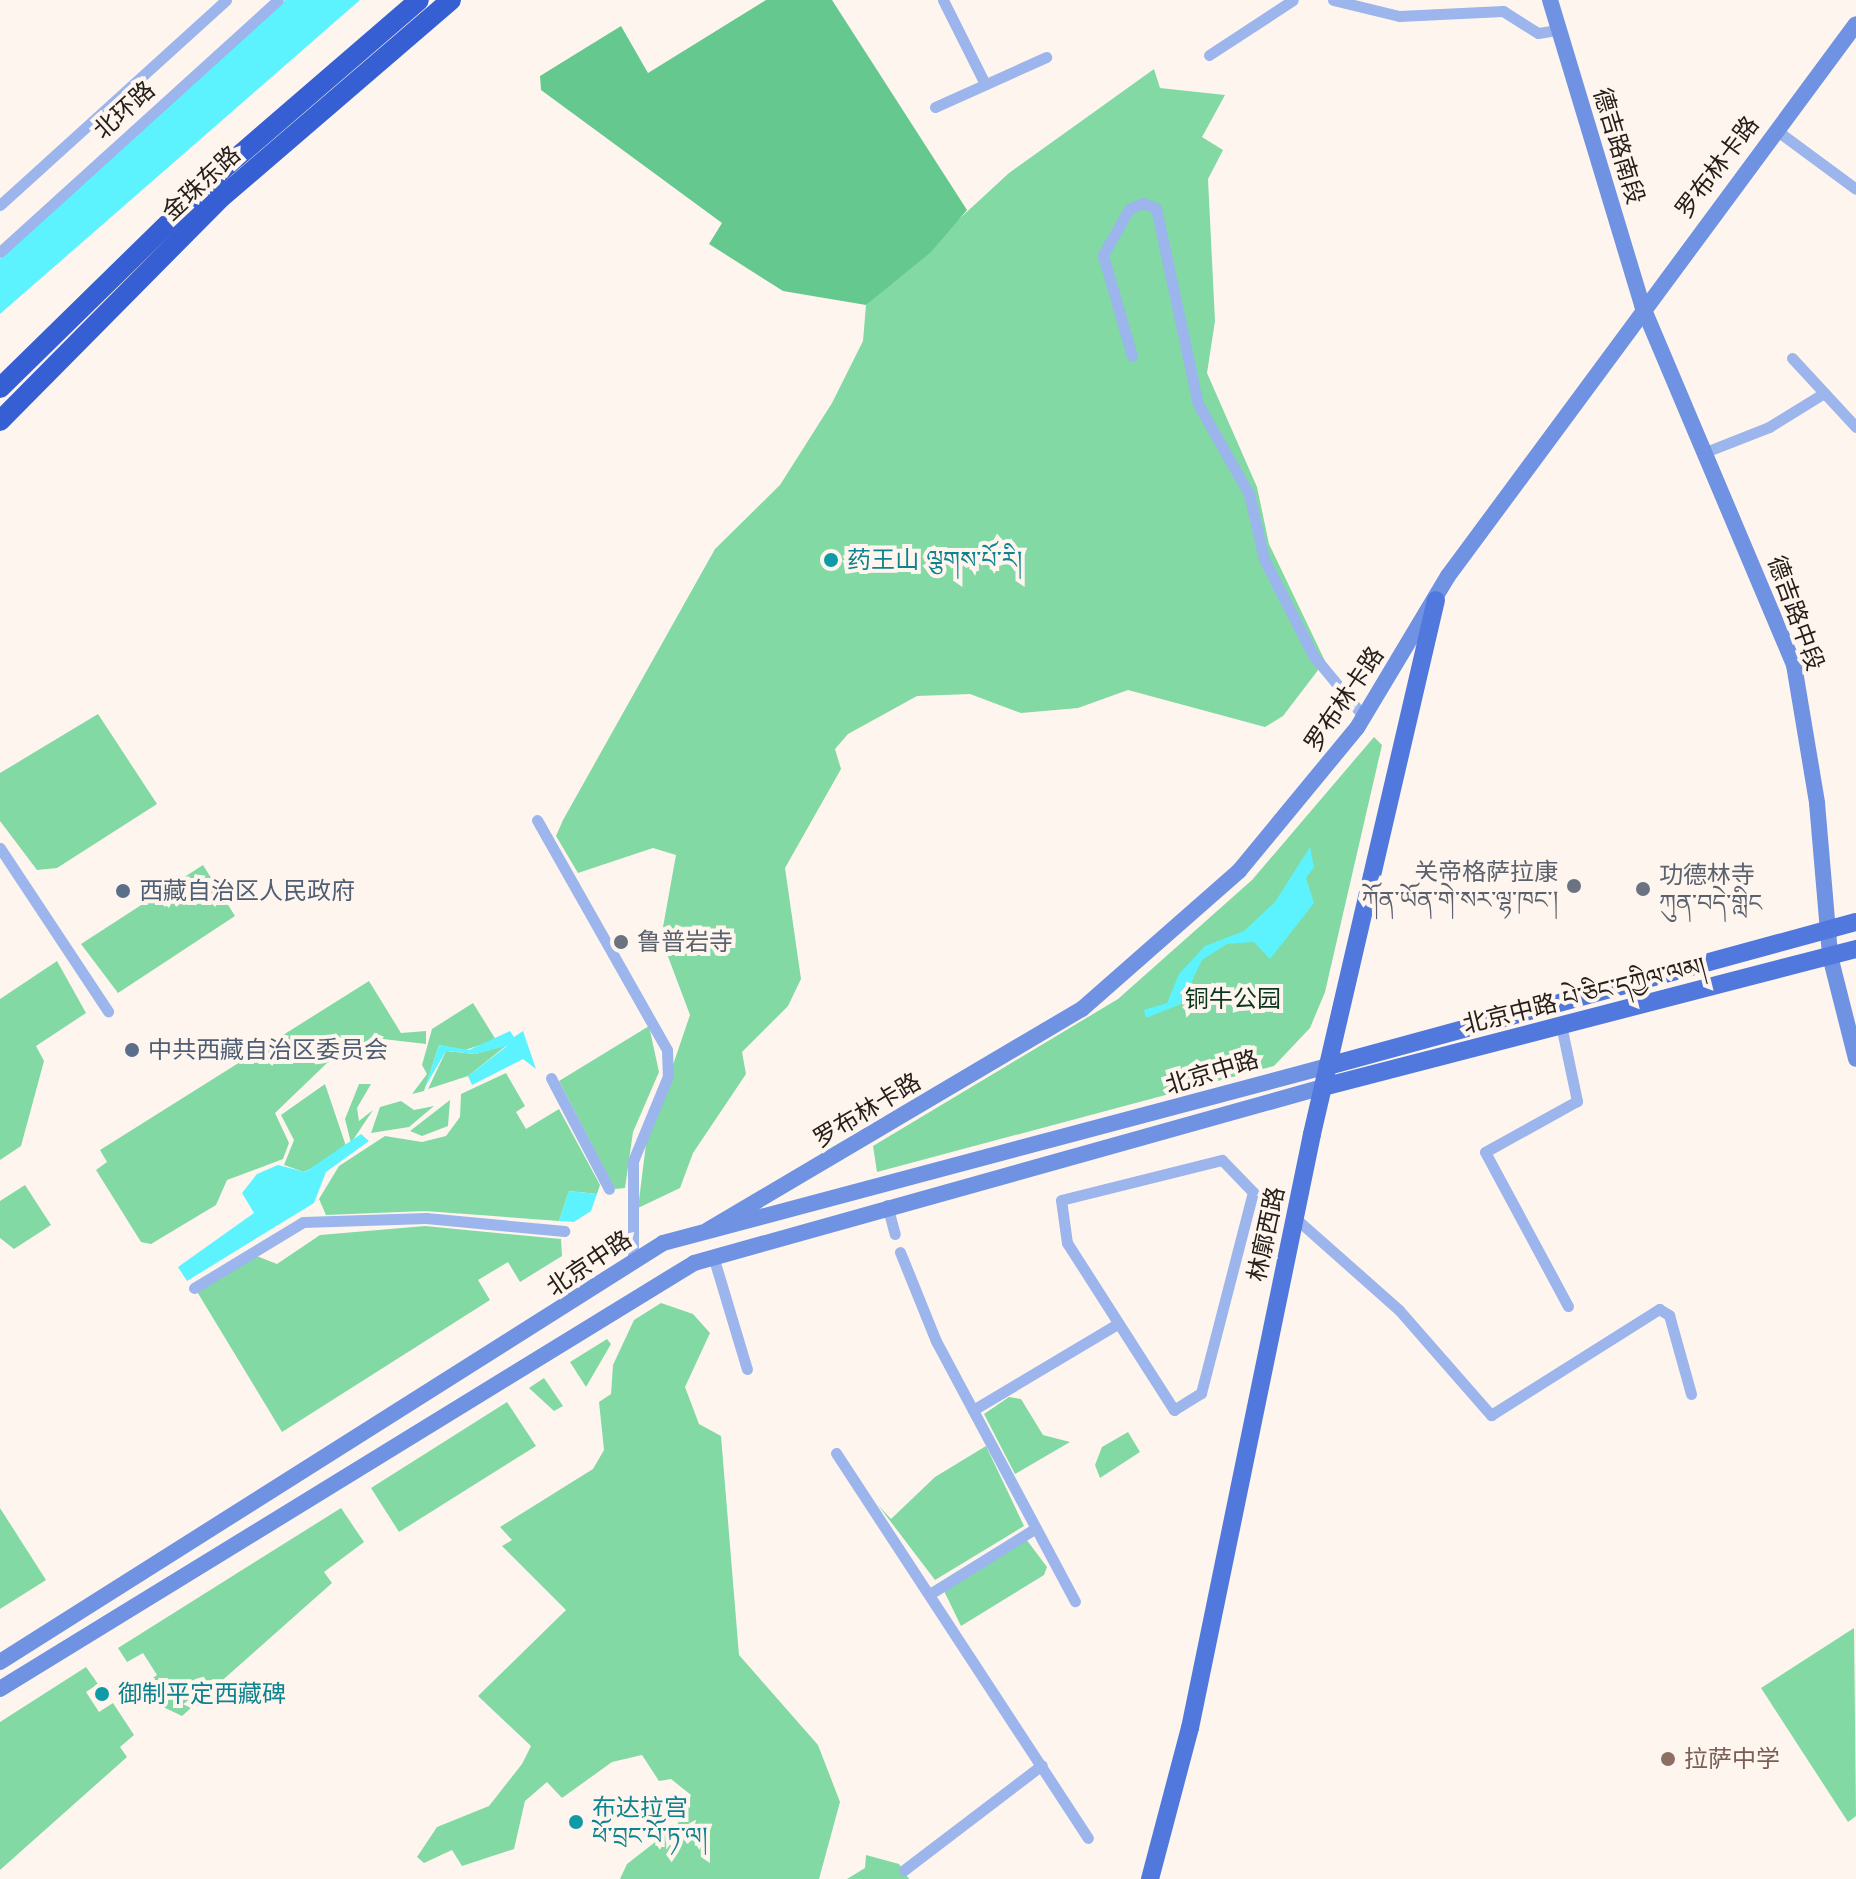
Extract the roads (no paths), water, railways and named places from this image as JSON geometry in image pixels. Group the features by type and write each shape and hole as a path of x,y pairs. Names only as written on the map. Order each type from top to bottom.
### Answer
{"highway":[{"name":"金珠东路","path":"0,388 228,165 419,0"},
{"name":"金珠东路","path":"2,414 222,197 451,0"}],"main road":[{"name":"德吉路南段","path":"1550,0 1642,305"},
{"name":"罗布林卡路","path":"708,1230 1082,1009 1131,972 1239,871 1364,717 1436,600 1642,305 1856,24"},
{"name":"德吉路中段","path":"1642,305 1708,451 1794,665 1817,803 1830,956 1856,1059"},
{"name":"林廓西路","path":"1150,1879 1190,1728 1294,1217 1436,600"},
{"name":"北京中路 པེ་ཅིང་དཀྱིལ་ལམ།","path":"1328,1066 1856,922"},
{"name":"北京中路 པེ་ཅིང་དཀྱིལ་ལམ།","path":"1323,1087 1856,949"},
{"name":"北京中路","path":"0,1662 633,1260 708,1230 1328,1066"},
{"name":"北京中路","path":"0,1689 611,1307 713,1256 887,1205 1323,1087"}],"street":[{"path":"0,205 226,0"},
{"name":"北环路","path":"0,252 278,0"},
{"path":"943,0 985,84"},
{"path":"1209,55 1293,0"},
{"path":"1333,0 1399,16 1503,11 1538,33 1558,30"},
{"path":"935,107 1046,57"},
{"path":"1776,130 1856,189"},
{"path":"1132,356 1103,255 1129,209 1143,203 1156,208 1198,404 1249,494 1264,559 1313,655 1341,697 1364,717"},
{"path":"1792,358 1856,427"},
{"path":"1708,451 1769,427 1824,393"},
{"path":"537,820 667,1050 668,1076 633,1161 633,1260"},
{"path":"0,848 108,1011"},
{"path":"1561,1025 1577,1101 1485,1152 1568,1306"},
{"path":"551,1078 609,1189"},
{"path":"1222,1160 1239,1171 1253,1192 1201,1393 1174,1410 1117,1324 1067,1243 1061,1200 1222,1160"},
{"path":"887,1205 895,1234"},
{"path":"1294,1217 1399,1310 1491,1415 1659,1309 1669,1315 1691,1394"},
{"path":"194,1288 303,1222 426,1218 564,1231"},
{"path":"900,1252 973,1410 1075,1601"},
{"path":"713,1256 747,1369"},
{"path":"973,1410 1117,1324"},
{"path":"836,1453 933,1592 1088,1838"},
{"path":"933,1592 1036,1528"},
{"path":"904,1870 1042,1765"}],"water":[{"path":"285,0 360,0 0,314 0,259"},
{"path":"1310,847 1314,867 1306,878 1314,903 1270,959 1254,942 1227,944 1202,960 1181,1004 1146,1018 1144,1010 1167,1003 1179,974 1205,946 1244,931 1275,902"},
{"path":"510,1031 514,1037 523,1031 536,1069 523,1059 472,1085 468,1076 507,1046 475,1054 446,1051 425,1087 439,1045 469,1050"},
{"path":"361,1134 369,1141 326,1172 314,1203 187,1281 178,1267 254,1213 242,1193 257,1174 278,1165 305,1172"},
{"path":"569,1191 597,1194 591,1211 574,1222 559,1221"}],"place":[{"name":"药王山 ལྕགས་པོ་རི།","path":"831,560"},
{"name":"关帝格萨拉康 ཀོན་ཡོན་གེ་སར་ལྷ་ཁང་།","path":"1574,886"},
{"name":"功德林寺 ཀུན་བདེ་གླིང","path":"1643,889"},
{"name":"西藏自治区人民政府","path":"123,891"},
{"name":"鲁普岩寺","path":"621,942"},
{"name":"中共西藏自治区委员会","path":"132,1050"},
{"name":"御制平定西藏碑","path":"102,1694"},
{"name":"拉萨中学","path":"1668,1759"},
{"name":"布达拉宫 ཕོ་བྲང་པོ་ཏ་ལ།","path":"576,1822"}],"park label":[{"name":"铜牛公园","path":"1233,999"}]}
